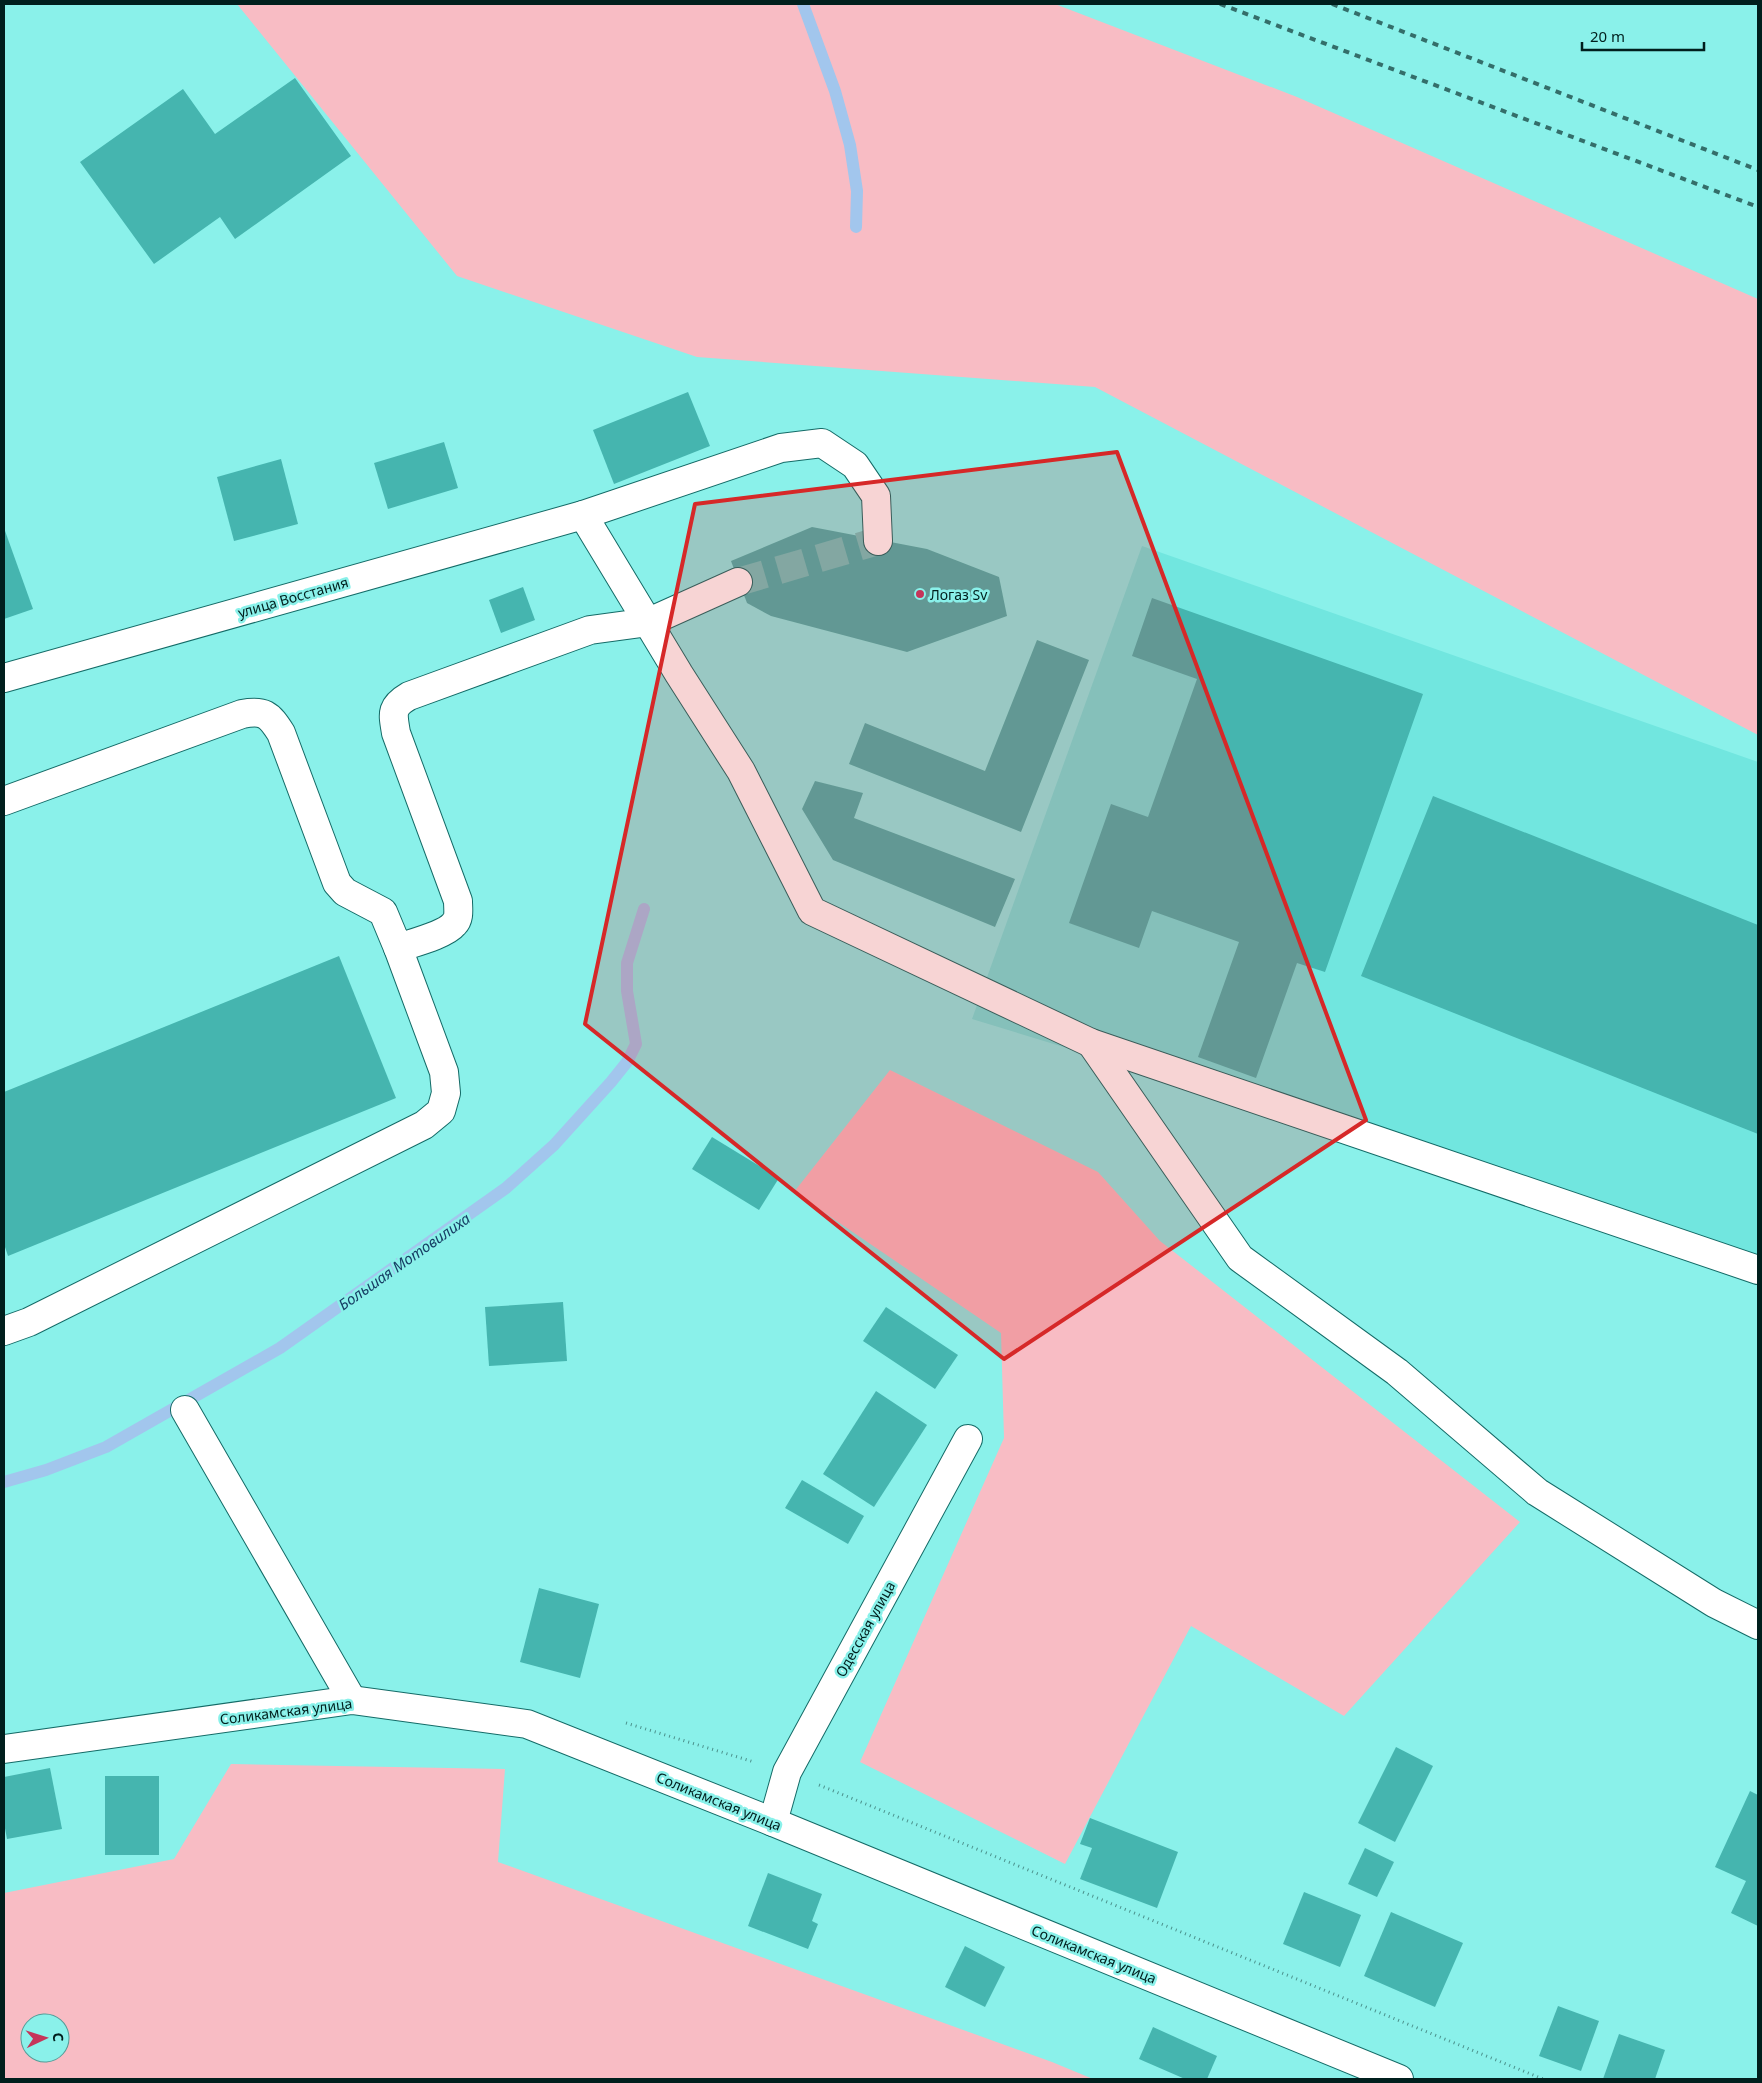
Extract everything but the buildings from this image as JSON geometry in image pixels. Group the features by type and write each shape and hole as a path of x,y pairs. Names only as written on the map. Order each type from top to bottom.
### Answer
{"main road":[{"name":"улица Восстания","path":"4,678 583,515 781,448 822,443 855,465 876,496 878,541"},
{"path":"583,515 679,674 741,771 812,911 1091,1043 1758,1270"},
{"path":"398,948 442,932 454,925 458,915 458,901 396,733 393,715 397,703 408,696 590,630 648,622 738,582"},
{"path":"4,801 242,714 256,711 271,717 281,732 337,883 345,892 384,912 444,1072 446,1093 441,1111 424,1125 29,1322 4,1331"},
{"path":"1091,1043 1240,1258 1397,1372 1537,1492 1714,1603 1758,1625"},
{"path":"185,1410 352,1700"},
{"name":"Одесская улица","path":"773,1822 788,1772 968,1439"},
{"name":"Соликамская улица","path":"4,1749 352,1700 527,1724 773,1822 1400,2079"}],"path":[{"path":"788,1772 1543,2079"}],"highlighted area":[{"path":"1117,452 1366,1120 1004,1359 585,1024 695,504"}],"shaded area":[{"path":"237,4 1055,4 1297,97 1758,299 1758,735 1095,387 697,357 457,276"},
{"path":"1142,546 1758,762 1758,1259 972,1019"},
{"path":"890,1070 1098,1172 1160,1241 1520,1522 1344,1716 1191,1626 1065,1864 860,1762 1004,1438 1001,1333 794,1192"},
{"path":"231,1764 505,1769 498,1862 1052,2062 1093,2079 4,2079 4,1893 174,1859"}],"waterway":[{"name":"Большая Мотовилиха","path":"803,4 835,91 850,145 857,191 856,227"},
{"name":"Большая Мотовилиха","path":"4,1482 46,1470 106,1447 280,1348 506,1188 554,1145 611,1082 627,1062 636,1044 627,991 627,963 644,909"}],"tunnel":[{"path":"738,582 878,541"}],"railway":[{"path":"1220,4 1758,207"},
{"path":"1332,4 1758,170"}],"place":[{"name":"Логаз Sv","path":"920,594"}]}
